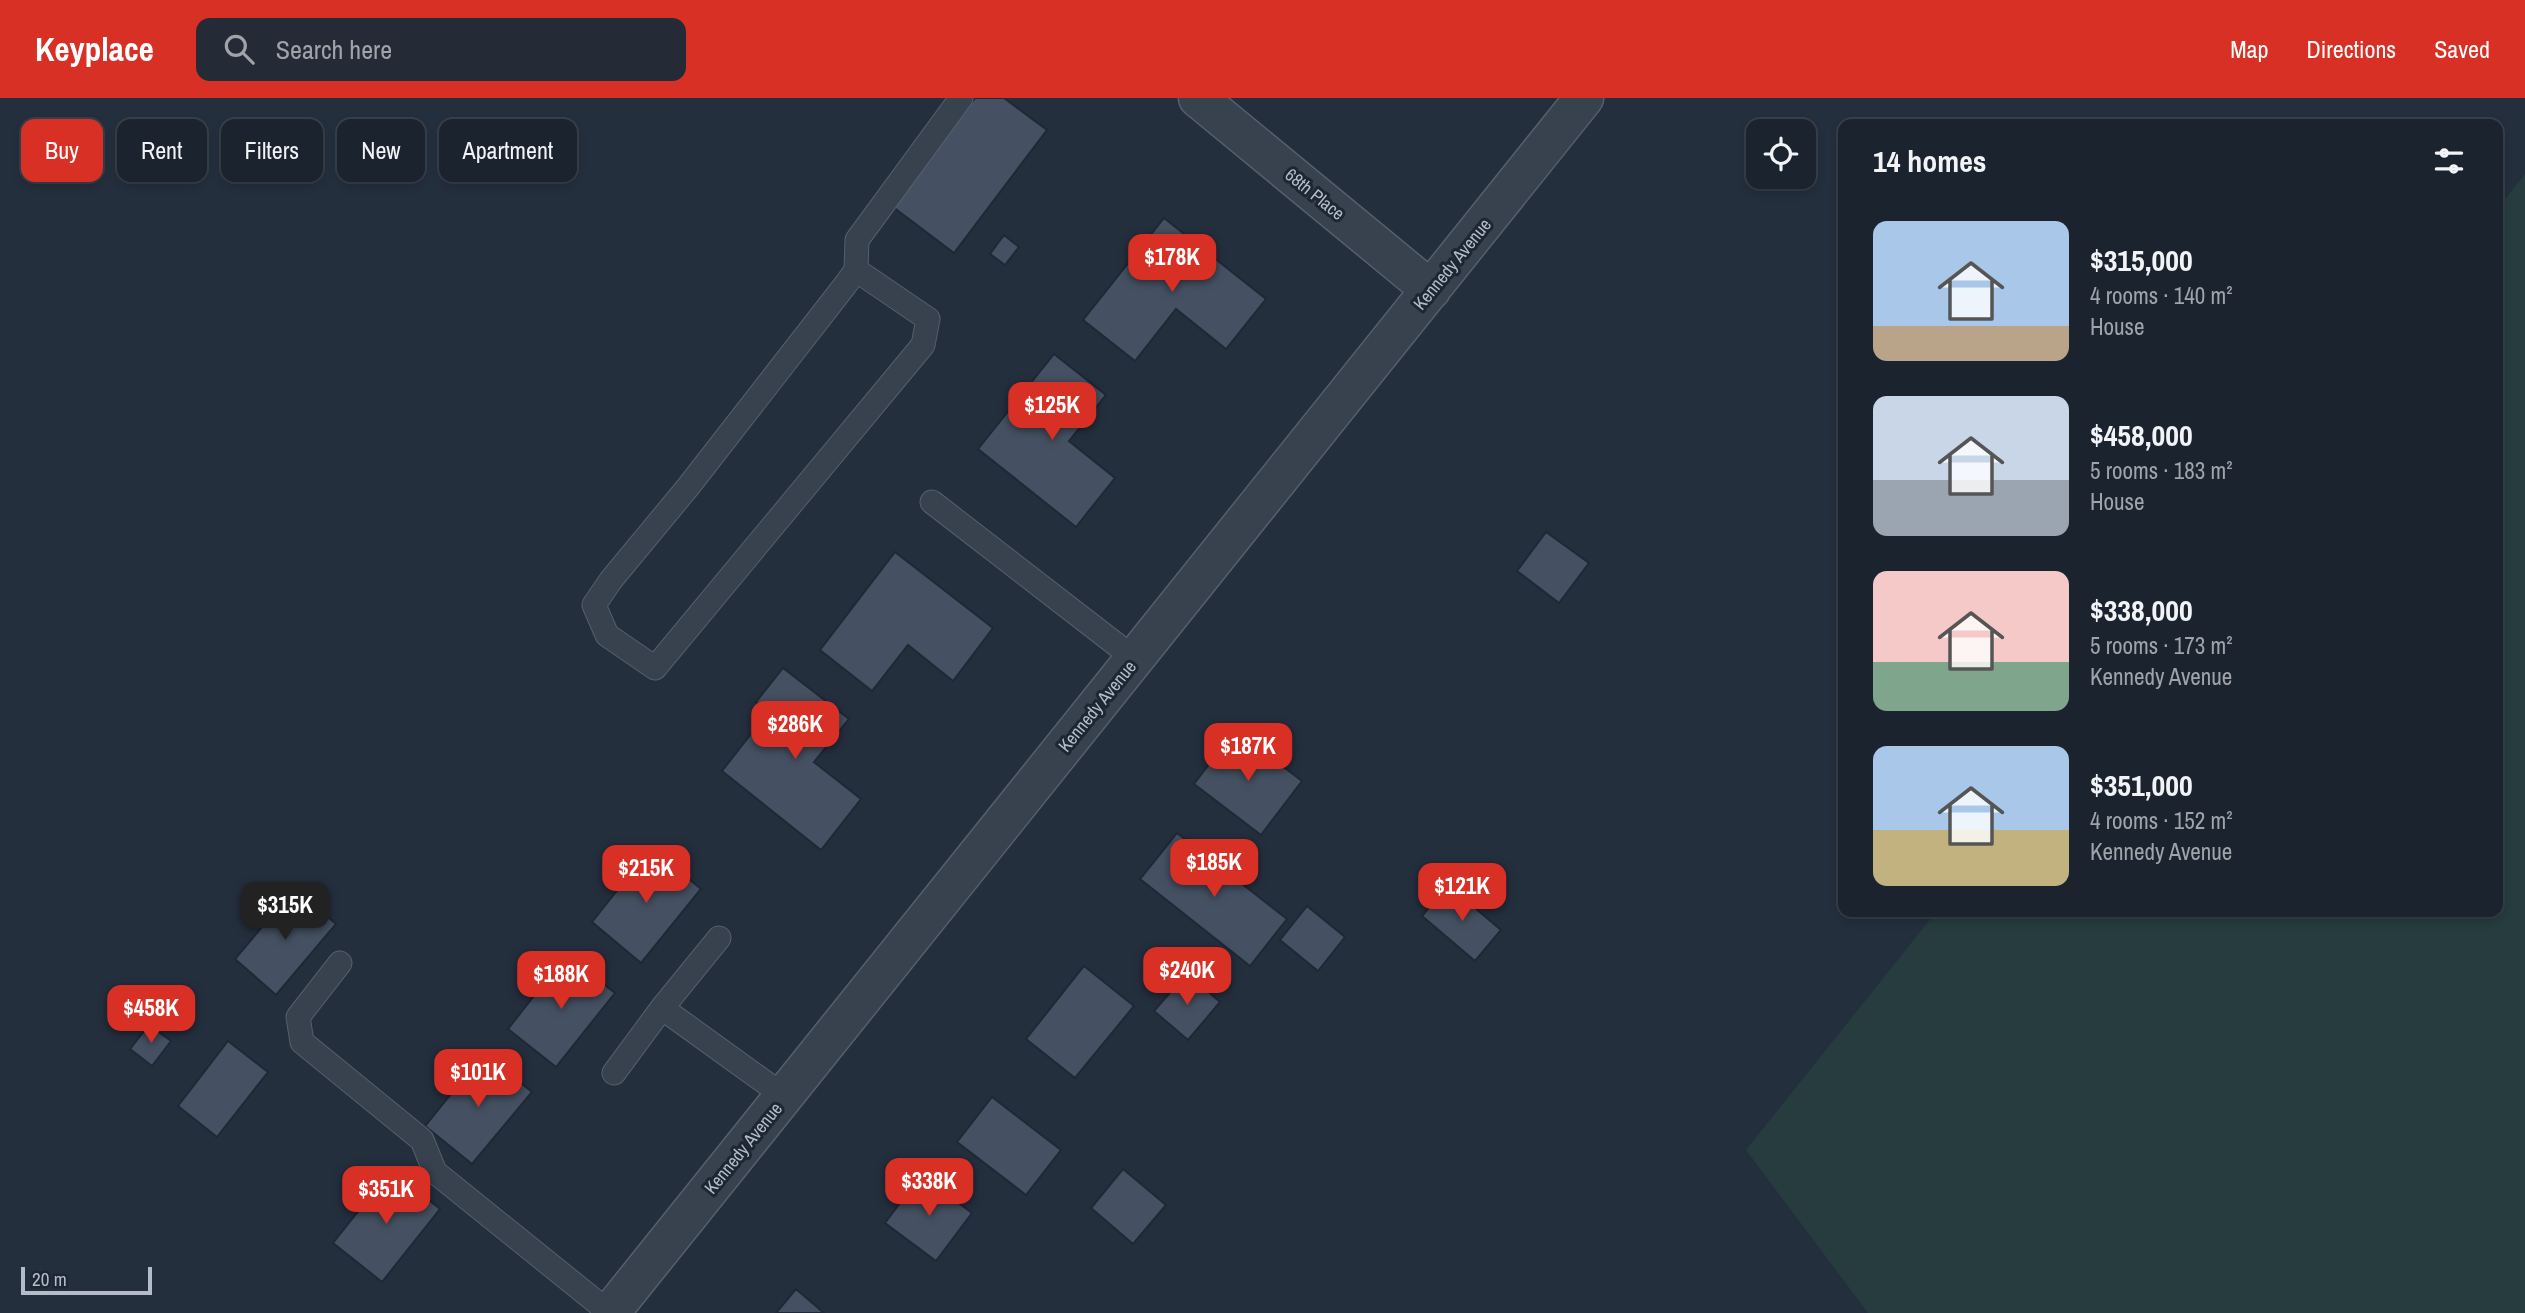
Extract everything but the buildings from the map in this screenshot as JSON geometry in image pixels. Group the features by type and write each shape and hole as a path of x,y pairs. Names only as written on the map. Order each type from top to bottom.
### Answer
{"street":[{"name":"68th Place","path":"1198,98 1432,290"},
{"name":"Kennedy Avenue","path":"610,1313 1584,98"}],"lane":[{"path":"856,270 928,319 923,345 655,668 607,635 594,605 856,270 857,240 961,98"},
{"path":"932,502 1135,659"},
{"path":"614,1073 719,938"},
{"path":"340,963 298,1017 302,1042 422,1140 435,1172 610,1313"},
{"path":"662,1008 784,1096"}],"green space":[{"path":"2525,174 2525,1313 1868,1313 1746,1150 1932,917 2503,917 2503,202"}]}
